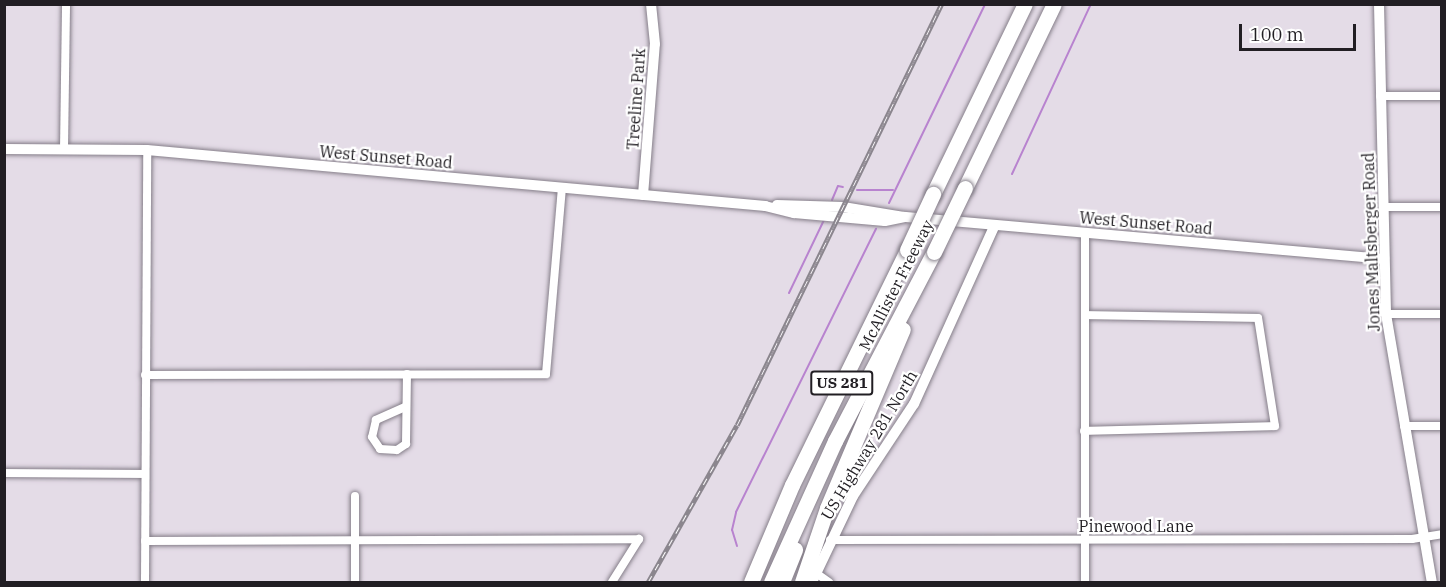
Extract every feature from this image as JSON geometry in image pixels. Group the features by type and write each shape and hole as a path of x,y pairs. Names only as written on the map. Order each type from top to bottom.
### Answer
{"highway":[{"name":"McAllister Freeway","path":"751,582 777,517 1025,4"},
{"name":"McAllister Freeway","path":"771,582 835,441 934,252 1054,4"},
{"path":"802,582 827,508 934,252"},
{"path":"782,582 835,441"},
{"path":"742,582 777,517"}],"main road":[{"name":"Treeline Park","path":"643,195 655,44 651,4"},
{"name":"Jones Maltsberger Road","path":"1379,4 1386,314 1432,582"},
{"name":"West Sunset Road","path":"4,149 147,150 765,206 794,213 885,221 905,217 1384,259"},
{"name":"US Highway 281 North","path":"814,578 830,540 853,496 914,404 995,225"}],"street":[{"path":"64,150 66,4"},
{"path":"1380,96 1442,96"},
{"path":"145,582 147,150"},
{"path":"146,375 546,374 562,188"},
{"path":"1383,207 1442,207"},
{"path":"1085,233 1085,582"},
{"path":"1386,314 1442,314"},
{"path":"1084,431 1275,426 1258,318 1085,315"},
{"path":"405,407 376,420 372,437 380,449 397,450 406,444 407,374"},
{"path":"1404,426 1442,426"},
{"path":"4,473 145,474"},
{"path":"355,496 355,582"},
{"name":"Pinewood Lane","path":"830,540 1084,541 1424,537 1442,534"},
{"path":"146,541 639,539 612,582"},
{"path":"814,578 829,582"}],"waterway":[{"path":"889,203 985,4"},
{"path":"1012,174 1091,4"},
{"path":"832,200 838,186 843,187"},
{"path":"857,190 893,190"},
{"path":"789,293 824,220"},
{"path":"737,546 732,530 736,512 876,229"}],"railway":[{"path":"648,582 737,425 941,4"}]}
